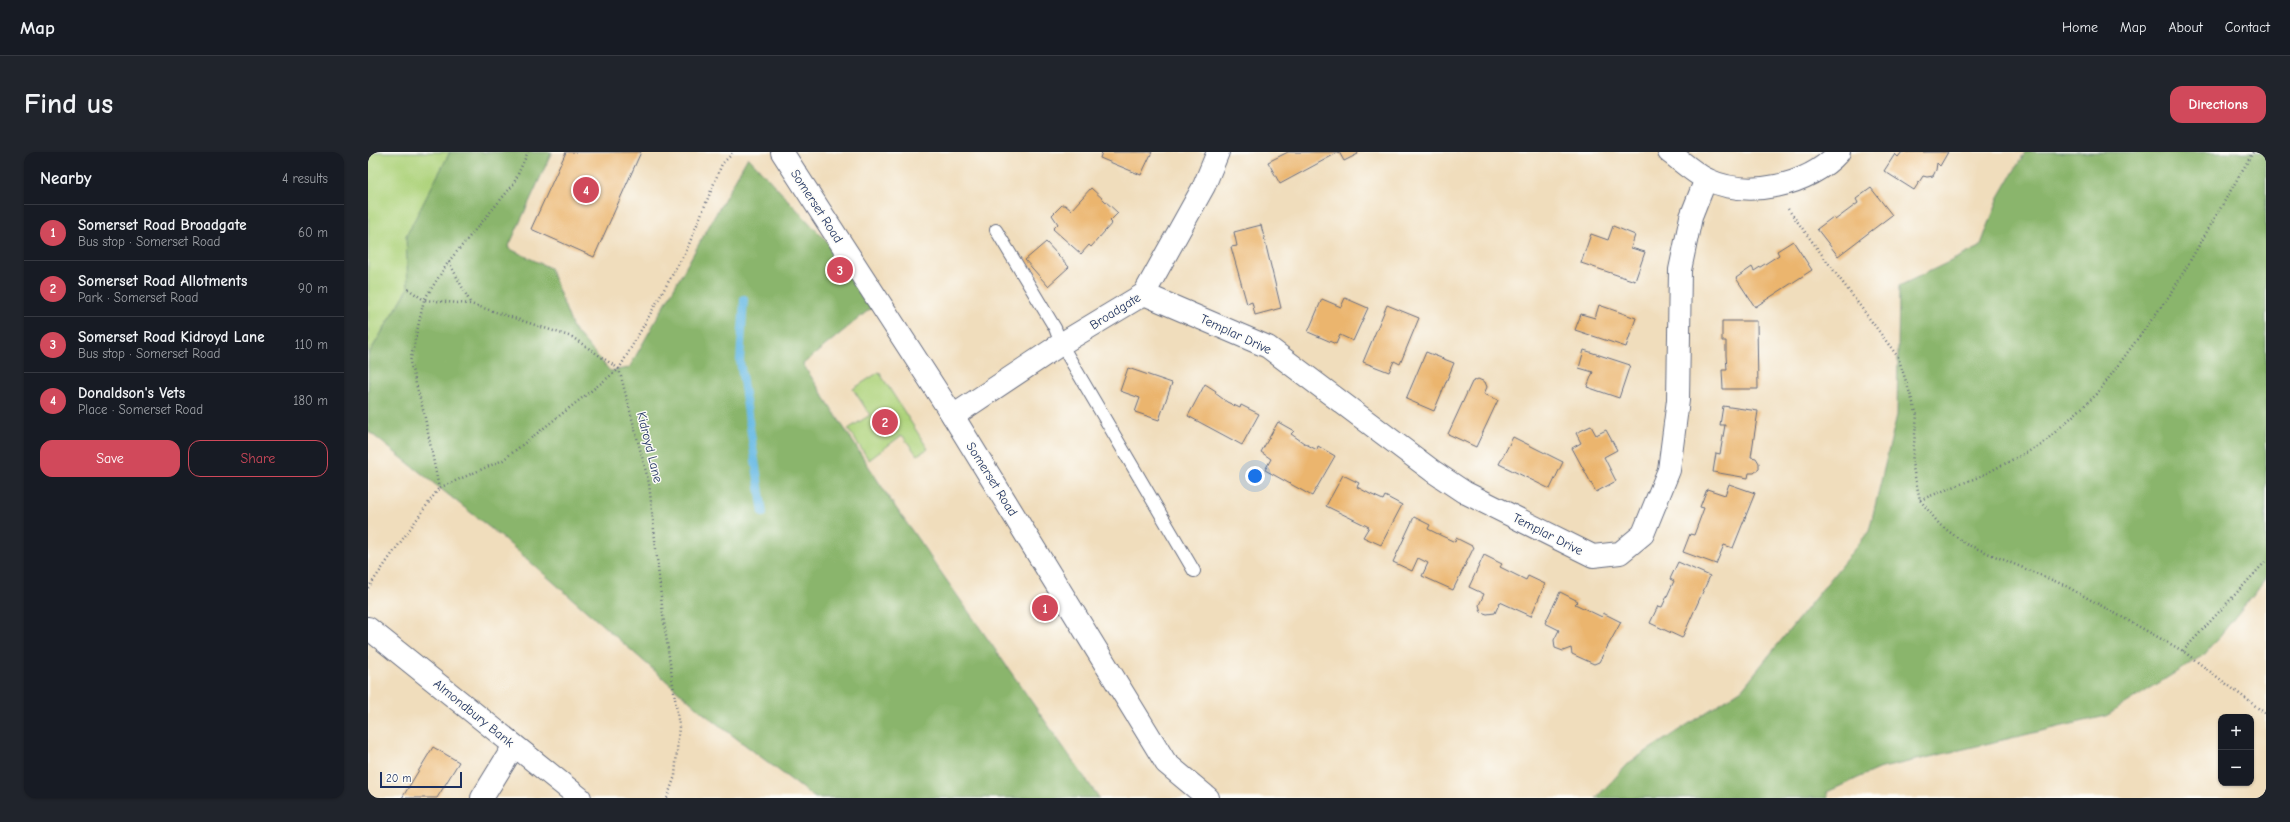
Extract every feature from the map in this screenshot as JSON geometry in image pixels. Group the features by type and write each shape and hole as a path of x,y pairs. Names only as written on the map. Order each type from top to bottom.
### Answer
{"street":[{"name":"Somerset Road","path":"782,152 953,416 1166,763 1208,798"},
{"name":"Broadgate","path":"953,416 1061,344 1144,294 1204,186 1218,152"},
{"path":"1669,152 1706,179 1736,188 1773,187 1808,176 1833,159 1839,152"},
{"name":"Templar Drive","path":"1144,294 1268,347 1434,472 1464,492 1593,556 1620,553 1643,534 1669,470 1678,400 1680,270 1691,216 1706,179"},
{"name":"Almondbury Bank","path":"368,628 580,798"},
{"path":"482,798 514,746"}],"lane":[{"path":"996,230 1055,328 1061,344 1194,571"}],"path":[{"path":"439,488 424,413 410,362 424,300 449,262 513,186 528,152"},
{"path":"368,588 439,488 503,460 620,369 687,249 722,164 734,152"},
{"path":"1920,500 1981,476 2041,445 2097,394 2172,292 2254,152"},
{"path":"1773,187 1898,357 1917,415 1912,463 1920,500 1940,525 1966,544 2064,585 2183,651 2266,714"},
{"path":"449,262 471,304"},
{"path":"408,289 424,300 471,304 572,337 620,369"},
{"name":"Kidroyd Lane","path":"620,369 649,483 663,615 679,726 675,776 668,798"},
{"path":"2183,651 2266,561"}],"green space":[{"path":"368,152 450,152 407,236 408,289 368,355"},
{"path":"450,152 552,152 508,248 550,268 573,328 610,371 629,368 748,157 881,300 803,364 889,498 1099,798 815,798 703,713 504,539 368,431 368,355 408,289 406,236"},
{"path":"2025,152 2266,152 2266,579 2205,654 2106,716 1878,769 1827,792 1828,798 1596,798 1630,762 1742,689 1869,531 1897,415 1899,286 1980,247 1999,197"},
{"path":"879,372 928,449 917,455 902,435 869,460 848,429 870,415 853,389"}],"building":[{"path":"566,152 641,152 594,257 531,229"},
{"path":"1102,152 1152,152 1141,175 1100,158"},
{"path":"1288,152 1339,152 1280,184 1268,162"},
{"path":"1339,152 1357,152 1358,154 1344,161"},
{"path":"1902,152 1948,152 1940,166 1937,163 1933,176 1923,176 1914,190 1884,171 1895,154 1898,157"},
{"path":"1091,188 1118,213 1110,221 1112,223 1091,247 1089,245 1081,254 1053,229 1058,224 1052,215 1062,205 1065,205 1071,210"},
{"path":"1871,188 1892,215 1838,256 1817,229 1833,217 1835,220 1858,203 1856,199"},
{"path":"1261,225 1281,308 1255,315 1252,302 1247,304 1231,247 1237,246 1234,232"},
{"path":"1613,226 1635,235 1631,248 1645,252 1635,281 1581,263 1591,234 1608,240"},
{"path":"1793,241 1812,270 1755,307 1736,278 1752,267 1754,271 1779,255 1777,251"},
{"path":"1046,242 1069,267 1048,286 1025,260"},
{"path":"1345,298 1368,308 1353,341 1340,335 1336,344 1308,332 1322,299 1341,307"},
{"path":"1387,305 1419,318 1400,364 1394,361 1389,372 1363,362"},
{"path":"1599,305 1636,318 1626,347 1575,330 1581,314 1595,318"},
{"path":"1722,321 1757,321 1758,389 1723,389 1722,370 1727,370 1726,341 1722,341"},
{"path":"1584,350 1630,365 1619,398 1587,387 1593,372 1579,368"},
{"path":"1426,352 1454,363 1434,411 1406,399"},
{"path":"1128,368 1172,383 1159,420 1135,412 1140,398 1120,391"},
{"path":"1478,379 1485,382 1487,387 1484,394 1498,400 1476,447 1448,434 1472,382"},
{"path":"1205,384 1216,391 1215,393 1227,402 1240,408 1241,405 1259,414 1242,445 1188,416"},
{"path":"1723,406 1758,411 1751,457 1756,458 1759,463 1759,469 1754,473 1749,473 1748,478 1713,472 1716,453 1720,454 1725,425 1720,425"},
{"path":"1278,422 1294,431 1291,434 1304,443 1317,450 1318,446 1335,456 1312,496 1265,470 1271,459 1261,452"},
{"path":"1591,426 1596,435 1606,430 1617,450 1604,457 1616,481 1596,492 1572,448 1581,443 1576,433"},
{"path":"1513,437 1563,462 1550,489 1499,464"},
{"path":"1343,475 1359,483 1357,487 1370,494 1383,500 1385,496 1402,505 1381,545 1363,537 1369,527 1326,506"},
{"path":"1729,484 1755,493 1733,548 1724,545 1716,564 1683,552 1690,534 1694,535 1704,508 1700,507 1707,489 1725,495"},
{"path":"1414,517 1430,525 1428,529 1442,536 1455,542 1456,538 1474,547 1453,590 1422,576 1428,563 1418,558 1412,571 1393,562"},
{"path":"1484,555 1502,564 1500,567 1526,580 1528,576 1545,584 1531,616 1500,602 1495,613 1487,614 1481,612 1479,605 1484,594 1469,587"},
{"path":"1678,562 1710,576 1682,638 1650,623 1658,606 1662,607 1674,581 1670,579"},
{"path":"1560,592 1578,601 1575,604 1602,617 1603,613 1621,622 1599,662 1594,664 1572,654 1571,648 1563,651 1555,648 1554,640 1559,630 1545,623"},
{"path":"433,747 459,762 437,798 402,798"}],"waterway":[{"path":"744,299 740,361 763,513"}],"place":[{"name":"Donaldson's Vets","path":"586,190"},
{"name":"Somerset Road Kidroyd Lane","path":"840,270"},
{"name":"Somerset Road Allotments","path":"885,422"},
{"name":"Somerset Road Broadgate","path":"1045,608"}]}
